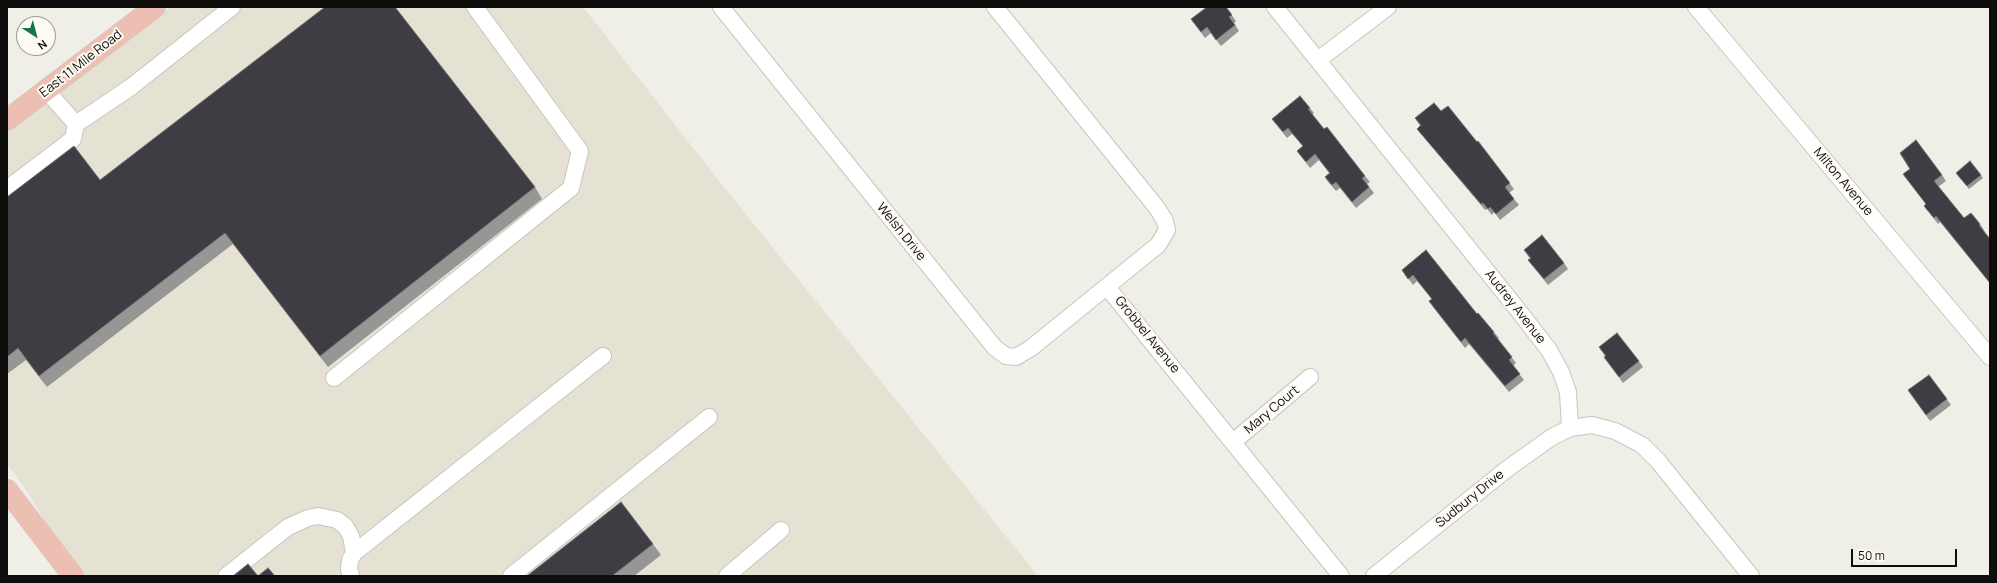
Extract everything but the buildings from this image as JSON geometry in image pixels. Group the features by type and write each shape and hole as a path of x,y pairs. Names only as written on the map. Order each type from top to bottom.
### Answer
{"main road":[{"name":"East 11 Mile Road","path":"7,120 155,7"},
{"path":"7,490 73,576"}],"street":[{"path":"7,189 73,139 76,124 131,87 232,7"},
{"path":"334,378 571,188 580,151 475,7"},
{"name":"Welsh Drive","path":"720,7 1001,354 1011,357 1023,354 1107,287"},
{"name":"Grobbel Avenue","path":"995,7 1157,208 1165,221 1167,230 1158,245 1107,287 1341,576"},
{"name":"Audrey Avenue","path":"1275,7 1549,350 1561,372 1568,392 1570,428"},
{"path":"1318,60 1388,7"},
{"name":"Milton Avenue","path":"1696,7 1990,357"},
{"path":"46,90 76,124"},
{"path":"351,576 348,569 350,560 354,554 603,356"},
{"name":"Mary Court","path":"1233,442 1310,377"},
{"path":"511,576 709,417"},
{"path":"1570,428 1592,425 1615,431 1642,445 1658,461 1751,576"},
{"name":"Sudbury Drive","path":"1374,576 1507,469 1552,437 1570,428"},
{"path":"226,576 288,527 313,517 330,518 344,526 354,543 354,554"},
{"path":"727,576 781,530"}],"shaded area":[{"path":"171,7 583,7 719,181 1038,576 83,576 54,537 27,491 7,464 7,133"}]}
